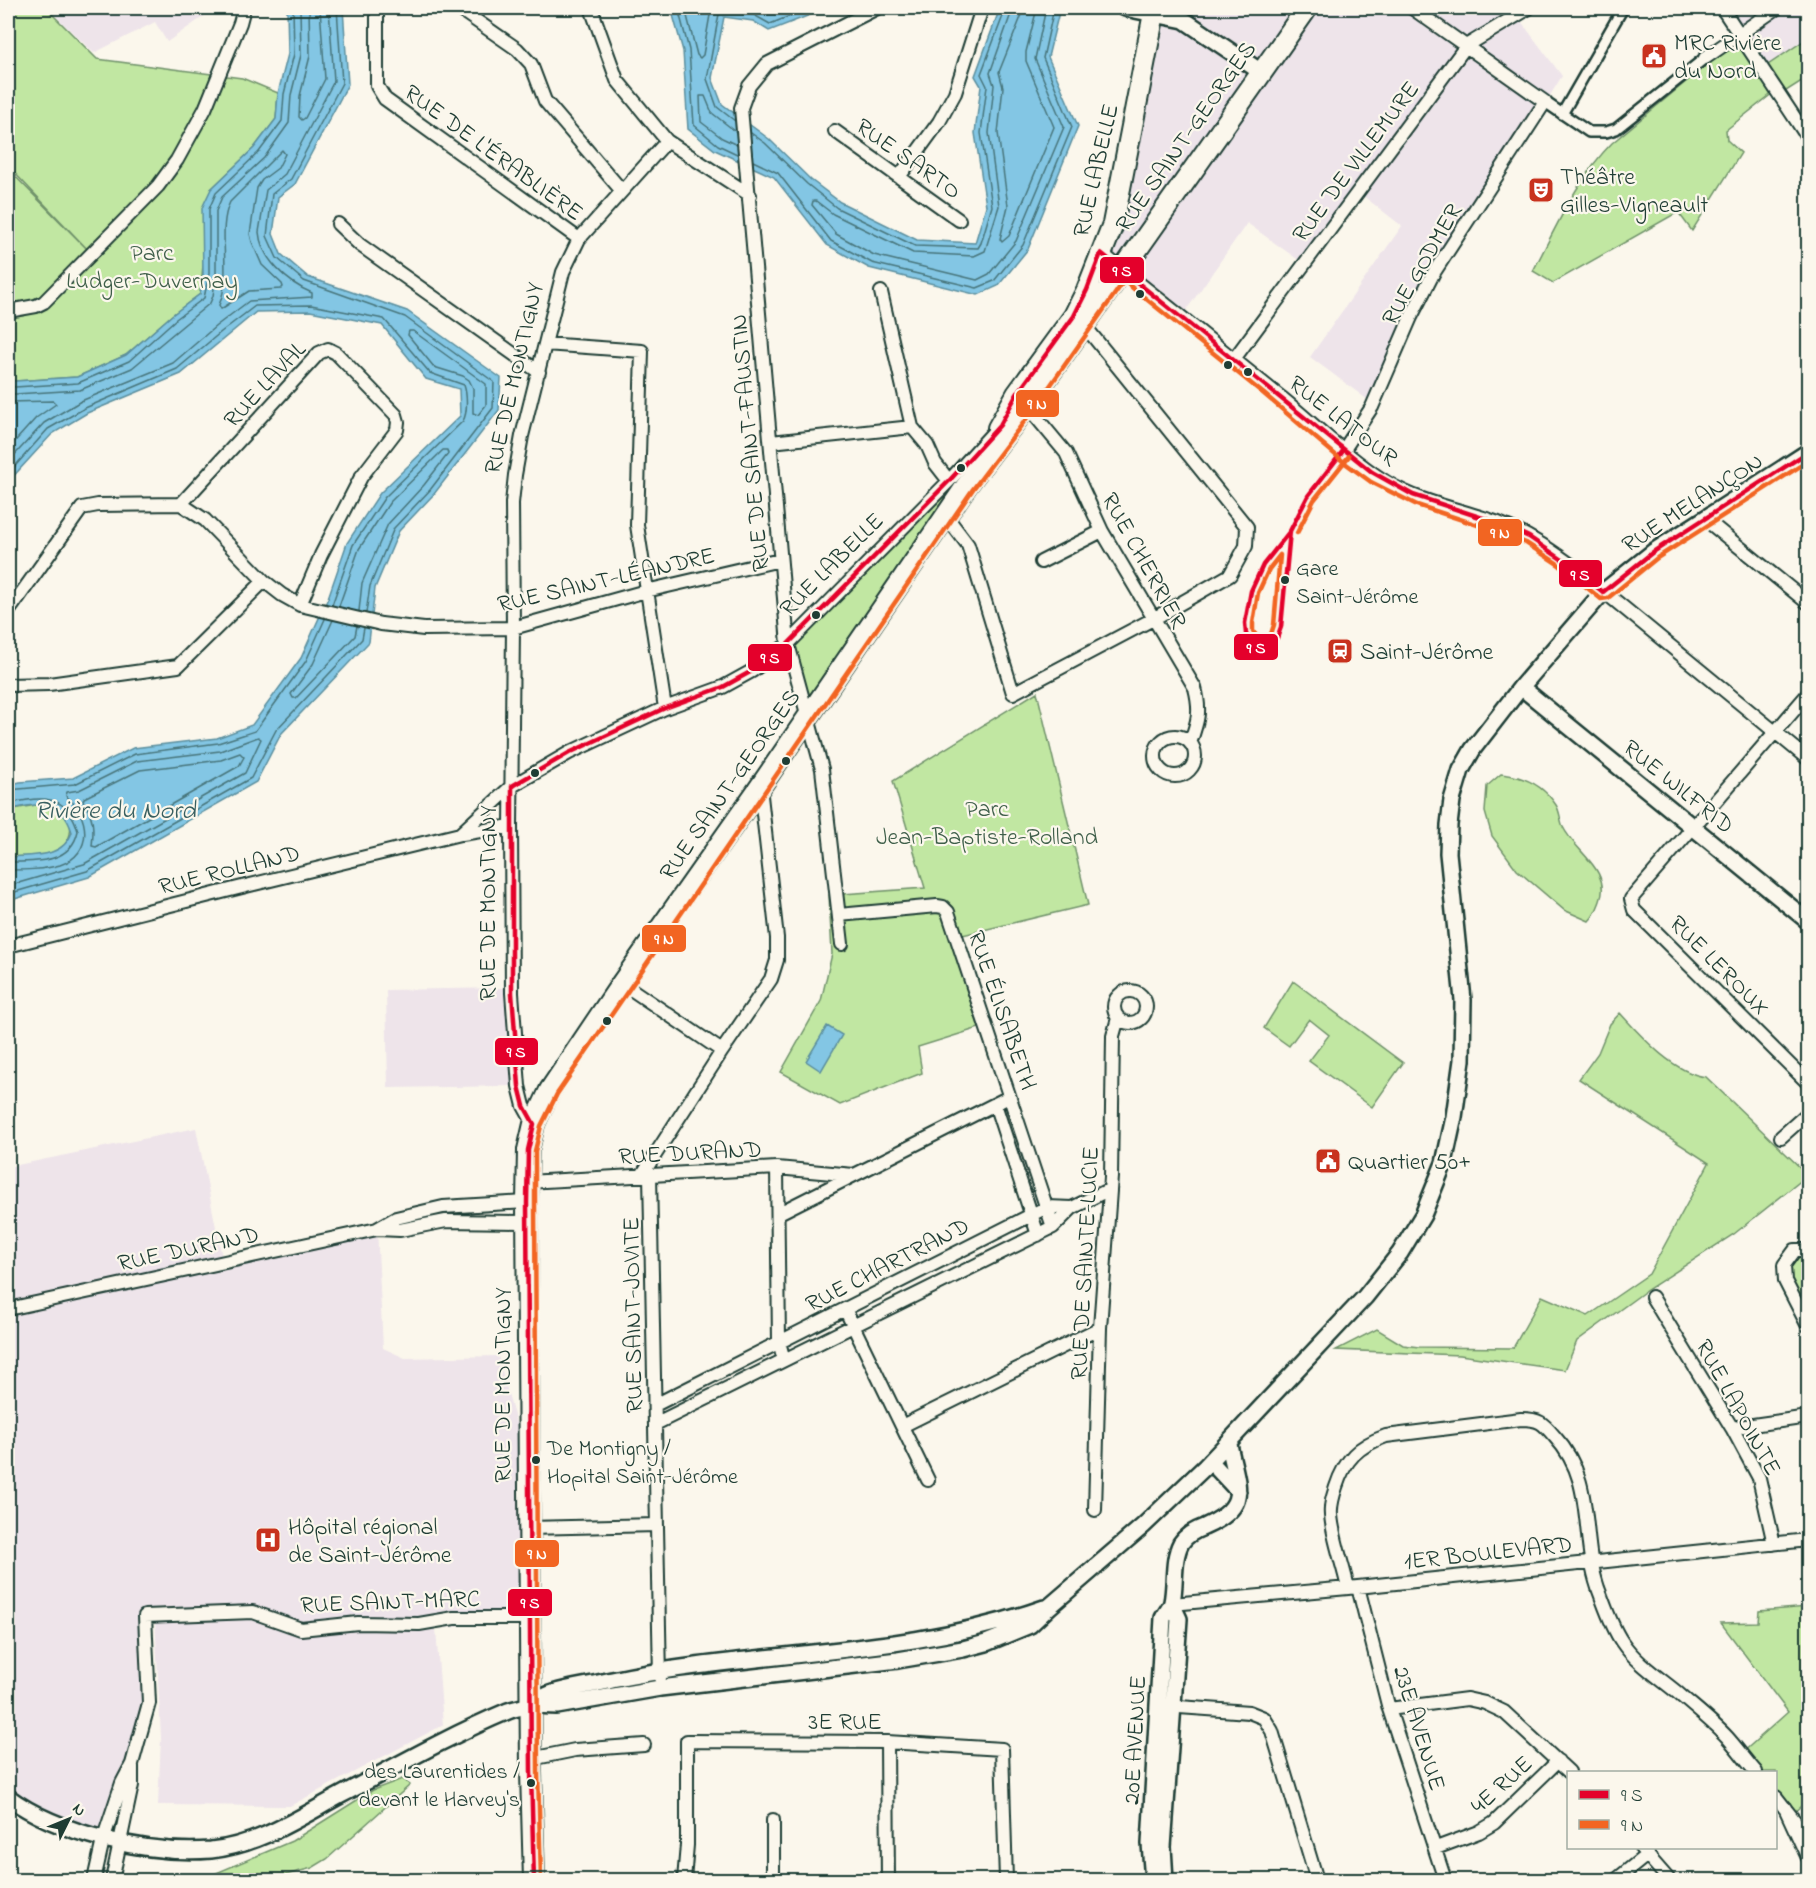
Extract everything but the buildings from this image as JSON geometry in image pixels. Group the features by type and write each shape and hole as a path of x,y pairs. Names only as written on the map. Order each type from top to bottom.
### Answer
{"main road":[{"name":"RUE SAINT-GEORGES","path":"534,1124 550,1090 622,983 946,516 958,483 1027,406 1307,8"},
{"name":"RUE LABELLE","path":"958,483 1000,424 1017,394 1074,316 1087,290 1114,218 1155,11"},
{"path":"1114,218 1117,232 1124,241 1134,244 1143,240"},
{"name":"RUE DE MONTIGNY","path":"534,1124 528,1150 527,1182 528,1528 534,1881"}],"street":[{"path":"8,311 36,306 44,302 158,186 177,160 205,109 244,8"},
{"name":"RUE DE L'ÉRABLIÈRE","path":"377,8 377,86 385,99 579,239"},
{"path":"458,8 517,49 531,64 545,101 621,191"},
{"path":"591,8 617,80 667,141 750,195"},
{"name":"RUE DE SAINT-FAUSTIN","path":"842,944 822,769 788,644 741,108 749,86 767,64 877,8"},
{"path":"899,177 939,122 955,93 982,8"},
{"path":"1125,8 1155,11 1184,20 1261,72"},
{"path":"1412,8 1589,132 1606,132 1616,129 1705,58 1777,8"},
{"name":"RUE DE VILLEMURE","path":"1234,360 1466,46 1529,8"},
{"path":"1562,114 1623,8"},
{"path":"1722,8 1809,138"},
{"name":"RUE GODMER","path":"1342,451 1372,407 1411,317 1433,274 1545,102"},
{"name":"RUE SARTO","path":"835,131 959,220"},
{"name":"RUE DE MONTIGNY","path":"534,1124 524,1106 519,1086 513,1004 512,503 522,436 563,272 579,239 667,141"},
{"path":"338,224 360,245 539,372"},
{"name":"RUE LATOUR","path":"1101,254 1234,360 1342,451 1389,483 1410,494 1520,532 1548,548 1809,759"},
{"path":"881,292 912,427 927,445 935,463 958,483"},
{"path":"946,516 968,545 1013,693 1153,619 1230,575 1246,546 1247,527 1084,325"},
{"path":"545,345 642,351 638,525 665,708"},
{"name":"RUE LAVAL","path":"181,504 319,353 328,349 336,353 396,415 398,423 397,430 361,477 321,555 305,607"},
{"name":"RUE CHERRIER","path":"1027,406 1066,453 1101,531 1195,688 1199,703 1199,718 1190,743"},
{"path":"771,442 912,427"},
{"name":"RUE MELANÇON","path":"530,1705 557,1706 660,1688 898,1660 986,1643 1030,1625 1048,1606 1143,1526 1211,1462 1365,1298 1400,1253 1423,1215 1444,1163 1454,1117 1462,1060 1462,1000 1448,853 1452,800 1461,770 1473,749 1521,687 1603,592 1636,564 1809,452"},
{"name":"RUE LABELLE","path":"512,786 569,753 665,708 723,687 752,671 788,644 958,483"},
{"path":"8,612 82,508 98,505 181,504"},
{"name":"RUE SAINT-LÉANDRE","path":"181,504 205,520 264,580 282,595 305,607 381,624 424,629 513,628 646,591 780,560"},
{"path":"1705,519 1809,603"},
{"path":"1041,562 1101,531"},
{"path":"8,685 50,684 178,666 264,580"},
{"name":"RUE WILFRID","path":"1521,687 1809,921"},
{"path":"1693,827 1809,694"},
{"name":"RUE ROLLAND","path":"460,834 512,786"},
{"path":"646,1175 722,1051 771,979 777,960 777,938 760,787"},
{"name":"RUE ROLLAND","path":"8,946 460,834 511,826"},
{"name":"RUE LEROUX","path":"1693,827 1631,899 1634,910 1809,1083"},
{"name":"RUE ÉLISABETH","path":"839,915 937,906 943,907 948,912 1053,1227"},
{"path":"622,983 722,1051"},
{"name":"RUE DE SAINTE-LUCIE","path":"1095,1510 1100,1328 1110,1189 1113,1036 1118,1018"},
{"path":"779,1213 1009,1097"},
{"name":"RUE ÉLISABETH","path":"995,1104 1038,1235"},
{"path":"1781,1137 1809,1113"},
{"path":"777,1168 779,1342 784,1360"},
{"name":"RUE DURAND","path":"527,1182 777,1168 854,1175"},
{"name":"RUE SAINT-JOVITE","path":"646,1175 655,1405 660,1688"},
{"name":"RUE CHARTRAND","path":"655,1424 1038,1235 1053,1227 1072,1208 1110,1189"},
{"name":"RUE DURAND","path":"377,1229 396,1218 443,1208 527,1202"},
{"name":"RUE CHARTRAND","path":"655,1405 1047,1207 1072,1208"},
{"name":"RUE DURAND","path":"8,1309 377,1229 400,1230 446,1221 527,1222"},
{"path":"1809,1250 1795,1250 1784,1265 1785,1281 1809,1326"},
{"name":"RUE LAPOINTE","path":"1652,1297 1732,1428 1759,1478 1774,1544"},
{"path":"845,1309 928,1480"},
{"path":"902,1426 1100,1328"},
{"path":"723,1370 732,1385"},
{"path":"1732,1428 1809,1416"},
{"name":"23E AVENUE","path":"1445,1881 1389,1709 1331,1515 1332,1500 1341,1471 1357,1451 1370,1442 1386,1436 1521,1419 1535,1419 1544,1424 1561,1443 1577,1469 1585,1497 1593,1562 1600,1593 1622,1642 1637,1659 1726,1736 1754,1771"},
{"path":"1229,1444 1238,1491"},
{"path":"1211,1462 1238,1491"},
{"name":"20E AVENUE","path":"1153,1881 1150,1844 1179,1619 1172,1604 1177,1557 1187,1536 1228,1514 1236,1503 1238,1491"},
{"path":"528,1528 657,1525"},
{"name":"1ER BOULEVARD","path":"1172,1604 1809,1540"},
{"path":"8,1797 26,1811 103,1840 172,1849 211,1850 258,1840 401,1763 510,1710 530,1705 551,1693 660,1670 896,1642 977,1629 1048,1606"},
{"name":"RUE SAINT-MARC","path":"132,1764 149,1703 144,1616 254,1612 301,1629 358,1623 419,1624 454,1618 531,1618"},
{"path":"896,1642 898,1660"},
{"path":"838,1649 840,1667"},
{"path":"1389,1709 1467,1699 1485,1703 1504,1712 1567,1771"},
{"path":"1166,1706 1249,1712 1264,1718 1272,1731 1317,1881"},
{"name":"20E AVENUE","path":"1166,1706 1163,1847 1166,1881"},
{"name":"3E RUE","path":"684,1881 687,1845 687,1741 887,1742 1002,1749 1006,1881"},
{"path":"887,1742 888,1881"},
{"path":"531,1759 575,1750 644,1745"},
{"name":"4E RUE","path":"1436,1848 1494,1824 1558,1761"},
{"path":"94,1881 103,1840 122,1783 132,1764"},
{"path":"112,1881 132,1785 132,1764"},
{"path":"1777,1798 1809,1838"},
{"path":"1785,1808 1809,1858"},
{"path":"773,1820 773,1881"},
{"path":"1616,1881 1644,1851 1669,1881"}],"shaded area":[{"path":"47,8 216,8 167,42 155,22 94,53"},
{"path":"1146,8 1538,8 1520,20 1562,76 1427,294 1393,364 1368,400 1310,357 1402,226 1362,195 1311,269 1247,223 1183,315 1100,246"},
{"path":"1726,8 1808,8 1808,38 1765,67"},
{"path":"505,988 515,1086 388,1088 386,990"},
{"name":"Hôpital régional de Saint-Jérôme","path":"196,1128 223,1262 377,1229 383,1348 405,1358 498,1356 528,1468 530,1618 436,1629 443,1725 290,1806 158,1805 161,1738 155,1618 145,1616 149,1703 137,1775 120,1844 8,1797 8,1167"}],"green space":[{"name":"Parc Ludger-Duvernay","path":"8,8 46,8 97,59 242,78 278,93 276,119 254,148 211,189 200,294 126,355 77,377 15,381 8,378 8,169 92,254 8,166"},
{"path":"1739,38 1774,92 1726,130 1727,140 1741,153 1692,231 1678,212 1553,283 1533,271 1568,204 1588,172 1612,143"},
{"path":"1808,38 1808,77 1783,93 1765,67"},
{"path":"941,497 947,498 807,716 788,644"},
{"name":"Parc Jean-Baptiste-Rolland","path":"1037,692 1088,905 950,938 979,1028 918,1047 922,1073 840,1105 781,1072 821,1001 832,954 829,895 925,888 893,781"},
{"path":"1501,774 1525,779 1539,787 1551,798 1557,807 1563,827 1597,871 1602,890 1597,909 1589,921 1564,910 1517,870 1492,836 1485,812 1487,786"},
{"path":"50,805 64,812 70,825 68,839 64,845 52,853 8,857 8,810"},
{"path":"1293,981 1403,1063 1372,1107 1309,1061 1329,1035 1309,1019 1289,1046 1264,1028"},
{"path":"1620,1013 1658,1052 1670,1061 1682,1069 1706,1077 1808,1175 1734,1234 1647,1290 1577,1341 1565,1370 1460,1355 1336,1350 1377,1329 1403,1345 1513,1348 1542,1296 1588,1316 1649,1274 1709,1163 1579,1079 1598,1053 1610,1024"},
{"path":"1795,1250 1808,1250 1808,1326 1785,1281"},
{"path":"1808,1607 1808,1800 1792,1814 1777,1795 1777,1771 1757,1771 1742,1753 1788,1712 1721,1623 1758,1622 1759,1611"},
{"path":"402,1779 410,1785 327,1859 312,1868 267,1880 200,1880 292,1841 373,1790"}],"water":[{"name":"Rivière du Nord","path":"287,8 343,8 348,84 295,184 278,197 273,234 281,254 308,277 407,311 501,378 499,410 434,494 399,531 375,588 369,642 281,734 256,782 89,877 8,901 8,857 46,854 54,851 68,841 72,832 62,813 47,805 8,810 8,785 73,778 133,748 217,738 252,725 301,658 328,598 347,543 380,493 460,416 459,389 426,379 382,325 310,311 256,312 181,374 87,413 52,434 8,482 8,378 15,381 77,377 126,355 200,294 203,274 202,208 211,189 254,148 276,119 278,93 288,54"},
{"path":"671,8 828,8 769,31 753,21 724,17 712,78 722,104 769,139 811,180 840,202 917,240 975,243 986,206 975,133 981,86 975,76 1000,8 1060,8 1048,57 1078,126 1028,249 998,286 978,295 869,268 827,245 774,177 715,150 688,129 683,51"},
{"path":"827,1026 842,1035 821,1071 806,1061"}],"transit line":[{"path":"534,1880 531,1772 527,1202 528,1150 534,1124 524,1106 519,1086 512,993 512,786 569,753 665,708 723,687 752,671 788,644 949,481 1000,425 1017,394 1074,316 1101,253 1372,472 1413,495 1501,524 1529,537 1567,563 1603,592 1653,552 1808,452"},
{"path":"541,1880 538,1772 535,1202 535,1151 541,1126 557,1094 973,489 1033,410 1124,281 1371,482 1417,505 1526,543 1558,564 1601,599 1608,598 1657,558 1808,461"},
{"path":"1290,531 1308,496 1343,451"},
{"path":"1297,533 1314,500 1349,456"},
{"path":"1290,531 1281,627 1277,638 1269,646 1256,647 1246,634 1245,623 1251,591 1263,565 1290,531"},
{"path":"1280,555 1274,625 1271,634 1266,639 1259,639 1253,631 1258,593 1269,569 1280,555"}],"place":[{"name":"MRC Rivière du Nord","path":"1654,56"},
{"name":"Théâtre Gilles-Vigneault","path":"1541,190"},
{"name":"Gare Saint-Jérôme","path":"1285,580"},
{"name":"Saint-Jérôme","path":"1340,651"},
{"name":"Quartier 50+","path":"1328,1161"},
{"name":"De Montigny / Hopital Saint-Jérôme","path":"536,1460"},
{"name":"Hôpital régional de Saint-Jérôme","path":"268,1540"},
{"name":"des Laurentides / devant le Harvey's","path":"531,1783"}]}
